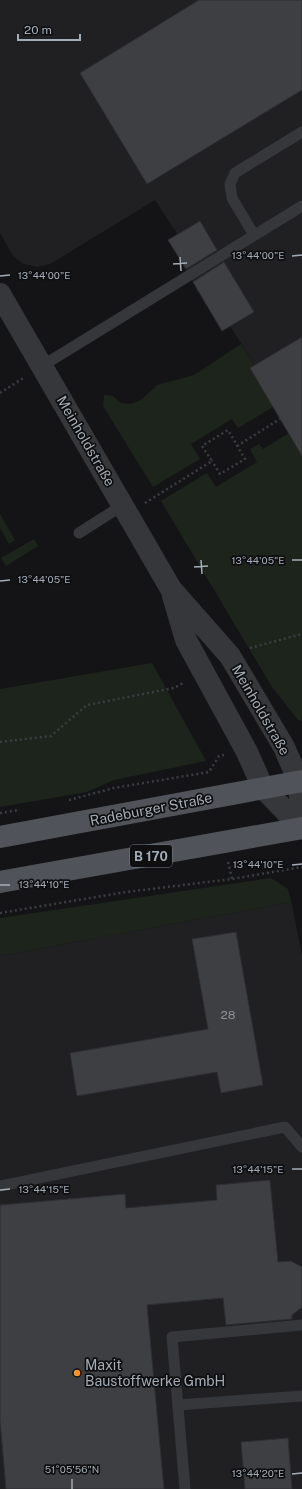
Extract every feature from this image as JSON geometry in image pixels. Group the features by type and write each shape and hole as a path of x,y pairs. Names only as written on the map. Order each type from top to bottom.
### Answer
{"main road":[{"name":"Radeburger Straße","path":"0,837 301,781"},
{"name":"B 170","path":"0,882 302,828"}],"street":[{"name":"Meinholdstraße","path":"0,294 171,589 230,656 284,747 301,781 302,828"},
{"name":"Meinholdstraße","path":"171,589 186,640 247,752 263,788 302,828"}],"lane":[{"path":"254,235 232,198 230,184 235,174 302,132"},
{"path":"42,366 302,206"},
{"path":"79,533 125,509"},
{"path":"0,1186 285,1128 302,1147"},
{"path":"185,1489 172,1337 302,1325"},
{"path":"178,1405 302,1396"}],"path":[{"path":"0,393 42,366"},
{"path":"237,446 280,419"},
{"path":"228,430 245,459 220,474 212,462 202,446 228,430"},
{"path":"125,509 212,462"},
{"path":"245,649 302,634"},
{"path":"0,742 52,736 87,705 174,688 190,680"},
{"path":"66,801 114,788 209,772 219,756"},
{"path":"0,913 134,891 232,879 302,867"}],"shaded area":[{"path":"0,0 302,0 302,455 250,368 255,365 230,326 222,331 168,240 178,235 155,200 50,264 37,267 24,264 13,256 0,233"},
{"path":"241,344 255,365 250,368 273,407 238,428 232,419 191,444 200,459 153,487 103,406 104,395 113,396 121,403 131,404 141,400 157,385 194,375"},
{"path":"289,433 302,455 302,721 298,720 272,687 161,501 207,473 216,487 257,462 250,449 259,444 263,449"},
{"path":"0,514 15,540 9,544 0,528"},
{"path":"34,539 38,546 6,566 1,558"},
{"path":"152,663 206,761 114,780 87,792 0,807 0,689"},
{"path":"271,878 288,889 293,909 285,903 0,956 0,918"},
{"path":"285,903 293,909 302,956 302,1489 0,1489 0,956"}],"building":[{"path":"199,0 302,0 302,90 147,184 80,73"},
{"path":"200,221 217,250 186,269 168,240"},
{"path":"224,262 254,312 222,331 193,282"},
{"path":"302,337 302,456 250,368"},
{"path":"236,932 263,1085 221,1093 217,1072 77,1096 70,1053 208,1029 192,939"},
{"name":"Maxit Baustoffwerke GmbH","path":"270,1180 278,1262 291,1261 302,1267 302,1307 292,1315 292,1319 226,1325 223,1298 147,1305 164,1489 6,1489 0,1421 0,1205 125,1194 126,1208 217,1200 216,1185"},
{"path":"288,1438 292,1489 245,1489 241,1442"}],"place":[{"name":"Maxit Baustoffwerke GmbH","path":"77,1373"}]}
